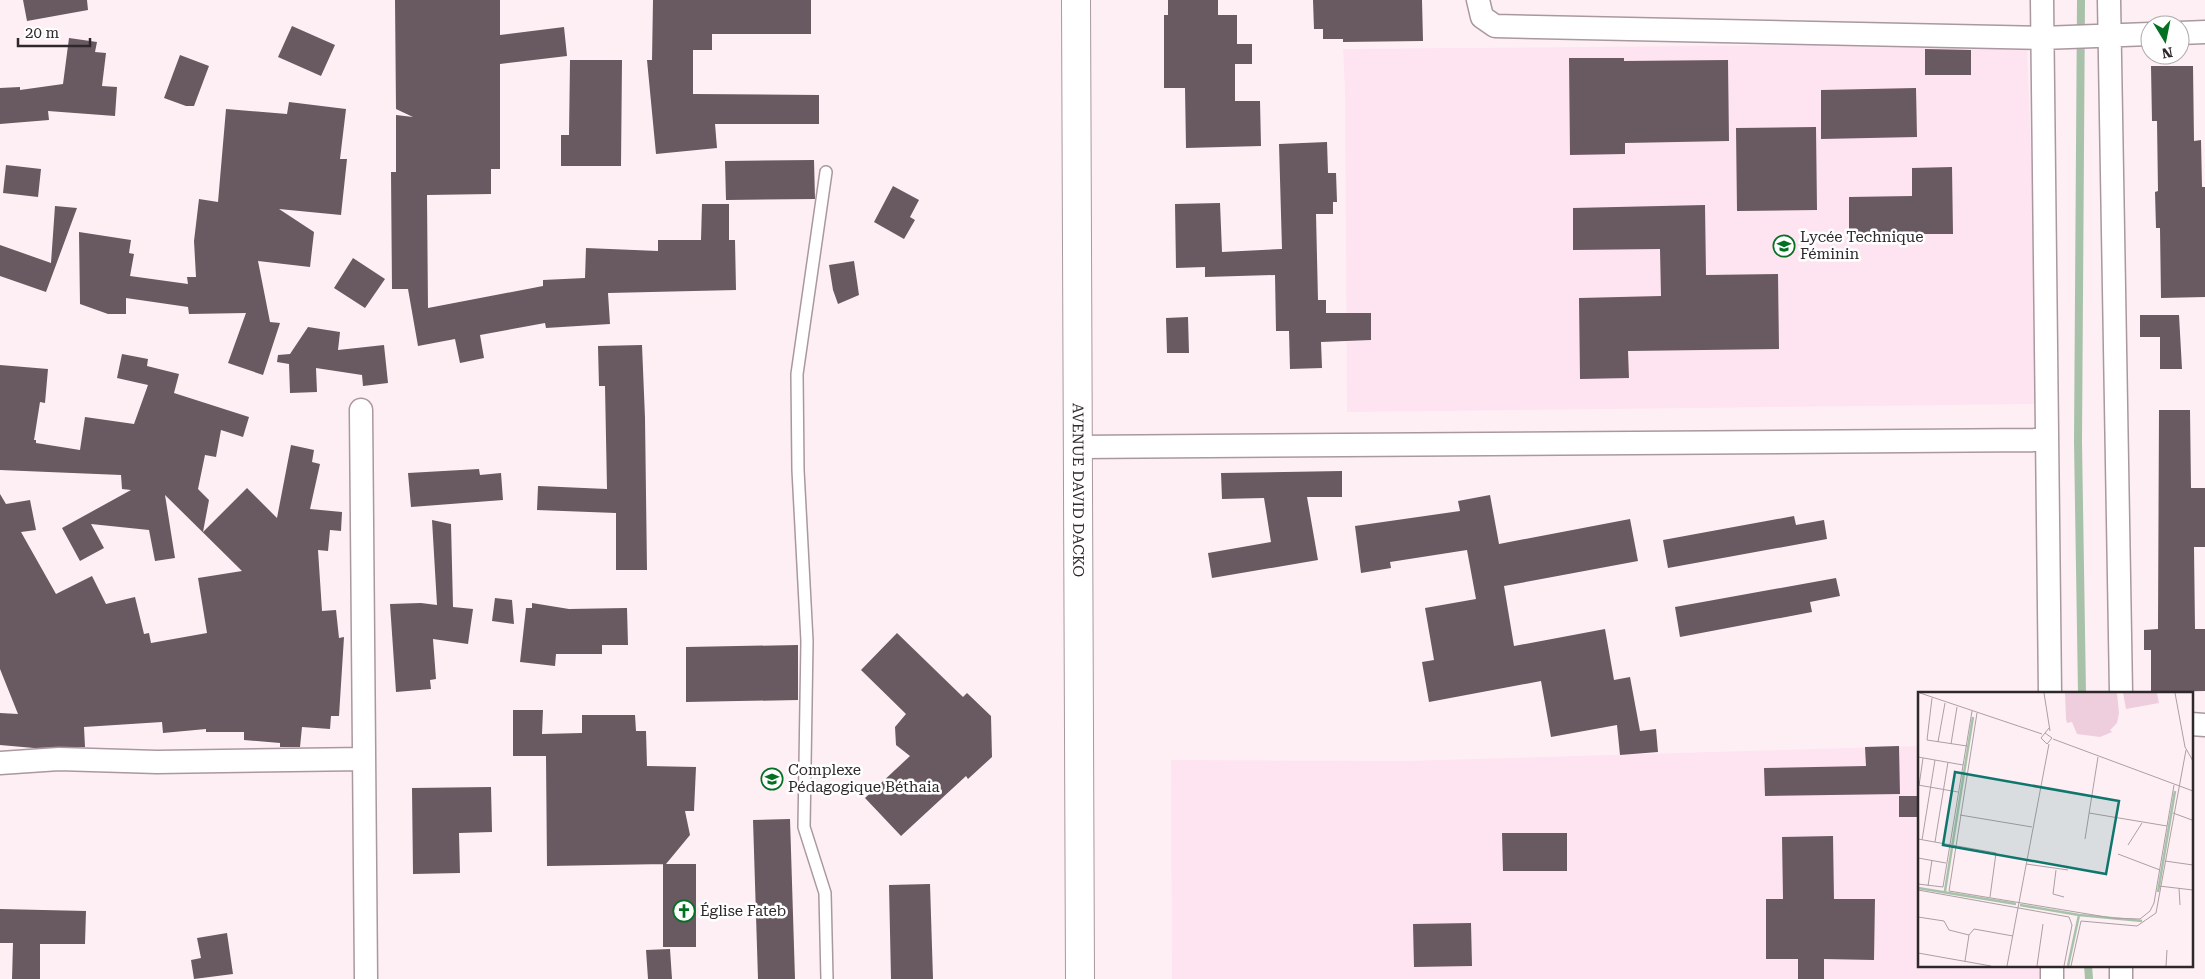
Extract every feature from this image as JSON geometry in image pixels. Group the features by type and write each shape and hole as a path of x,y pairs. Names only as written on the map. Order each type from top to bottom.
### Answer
{"main road":[{"name":"AVENUE DAVID DACKO","path":"1076,0 1080,979"}],"street":[{"path":"1478,0 1482,17 1495,26 2050,38 2140,34"},
{"path":"2042,0 2050,38 2046,440 2050,692"},
{"path":"2109,0 2102,36 2121,692"},
{"path":"2190,33 2205,32"},
{"path":"361,410 366,979"},
{"path":"1077,447 2046,440"},
{"path":"2192,724 2205,725"},
{"path":"0,763 59,760 167,762 364,759"},
{"path":"2052,966 2052,979"},
{"path":"2121,966 2121,979"}],"lane":[{"path":"826,172 797,374 798,470 808,641 804,826 825,893 827,979"}],"shaded area":[{"path":"2027,43 2040,404 1347,412 1345,89 1343,49"},
{"path":"1918,746 1918,966 2041,966 2041,979 1172,979 1171,760 1406,761"}],"building":[{"path":"23,0 87,0 88,10 27,21"},
{"path":"395,0 500,0 500,35 564,27 567,56 500,64 500,169 491,169 491,194 427,195 428,308 543,286 543,280 585,278 586,248 658,251 658,240 701,240 702,204 729,204 729,240 735,240 736,290 608,293 610,324 546,328 545,323 480,335 484,358 460,363 455,339 418,346 408,289 392,289 391,172 396,172 396,115 413,117 396,109"},
{"path":"653,0 811,0 811,34 712,34 712,50 693,50 693,94 819,95 819,124 715,124 717,148 656,154 647,60 652,60"},
{"path":"1168,0 1218,0 1218,15 1237,15 1237,44 1252,44 1252,64 1235,64 1235,101 1260,101 1261,146 1186,148 1185,88 1164,88 1164,15 1168,15"},
{"path":"1313,0 1422,0 1423,41 1343,42 1343,39 1323,39 1323,29 1314,29"},
{"path":"292,26 335,45 321,76 278,57"},
{"path":"69,38 97,42 95,52 106,53 102,86 117,87 115,116 48,111 49,120 0,124 0,88 20,87 20,90 63,84"},
{"path":"1925,49 1971,50 1971,75 1925,75"},
{"path":"180,55 209,66 194,106 186,106 164,98"},
{"path":"1569,58 1624,58 1624,61 1728,60 1729,141 1625,143 1625,154 1570,155"},
{"path":"570,60 622,60 621,166 561,166 561,135 569,135"},
{"path":"2151,66 2193,66 2194,141 2201,140 2202,187 2205,187 2205,297 2161,298 2160,228 2156,228 2155,192 2158,191 2157,121 2152,121"},
{"path":"1916,88 1917,137 1821,139 1821,90"},
{"path":"289,102 346,109 340,159 347,159 341,215 279,209 314,232 310,267 258,261 270,322 280,323 263,375 228,363 246,313 189,314 188,307 126,298 126,314 108,314 80,304 79,232 131,240 129,253 134,254 130,276 188,284 187,277 196,277 194,241 199,199 218,202 226,109 287,114"},
{"path":"1816,127 1817,210 1737,211 1736,128"},
{"path":"1327,142 1328,173 1336,173 1337,202 1333,202 1333,214 1316,214 1318,300 1326,300 1326,313 1371,313 1371,340 1321,342 1322,368 1290,369 1289,331 1276,331 1275,275 1205,277 1205,267 1176,268 1175,204 1220,203 1222,252 1282,249 1279,144"},
{"path":"814,160 815,199 726,200 725,161"},
{"path":"6,165 41,169 38,197 3,193"},
{"path":"1952,167 1953,234 1894,234 1894,240 1849,240 1849,197 1912,196 1912,168"},
{"path":"893,186 919,200 910,217 915,220 904,239 874,222"},
{"path":"1705,205 1706,275 1778,274 1779,349 1628,351 1629,378 1580,379 1579,298 1661,296 1660,249 1573,250 1573,208"},
{"path":"55,206 77,208 46,292 0,276 0,245 51,263"},
{"path":"353,258 385,279 365,308 334,288"},
{"path":"854,261 859,295 838,304 833,290 829,265"},
{"path":"2140,315 2179,315 2182,369 2160,369 2160,337 2140,337"},
{"path":"1188,317 1189,353 1167,353 1166,318"},
{"path":"308,327 340,332 338,350 384,345 388,383 363,386 362,375 316,368 317,392 290,393 289,364 277,362 278,355 290,354"},
{"path":"642,345 647,570 616,570 616,513 537,510 538,486 607,489 605,386 599,386 598,346"},
{"path":"122,354 148,359 147,366 179,374 174,393 249,417 243,437 221,430 216,457 205,455 198,489 209,500 203,532 247,488 277,518 291,445 314,450 312,462 320,464 310,509 342,512 341,531 330,530 328,551 318,550 322,611 336,610 339,638 344,637 339,716 331,716 330,729 302,727 300,747 280,747 280,743 244,740 244,732 206,732 206,729 163,733 162,722 84,727 85,747 34,748 0,745 0,713 18,714 0,669 0,494 6,504 30,500 36,530 21,532 56,594 92,576 106,604 135,597 144,634 149,633 151,643 207,633 198,578 242,571 165,495 175,558 155,561 149,530 91,524 104,548 80,561 62,528 131,490 122,489 121,475 0,470 0,365 48,369 45,403 40,402 34,440 36,440 36,443 80,450 85,417 134,424 148,385 117,378"},
{"path":"2159,410 2190,410 2191,488 2205,488 2205,547 2194,547 2195,629 2205,629 2205,691 2151,692 2151,650 2144,650 2144,630 2158,629"},
{"path":"479,469 480,475 501,473 503,500 411,507 408,473"},
{"path":"1342,471 1342,497 1307,497 1318,560 1212,578 1208,553 1271,542 1264,498 1222,499 1221,473"},
{"path":"1490,495 1499,544 1630,519 1638,561 1504,586 1514,646 1605,629 1614,680 1630,677 1640,731 1656,729 1658,752 1620,755 1617,725 1551,737 1541,681 1429,702 1422,662 1434,660 1425,608 1476,599 1467,550 1390,562 1391,568 1361,573 1355,526 1460,511 1458,501"},
{"path":"1794,516 1796,525 1824,520 1827,539 1668,568 1663,540"},
{"path":"432,520 451,524 453,607 473,609 468,644 433,639 436,679 430,680 431,689 396,692 390,604 421,603 437,605"},
{"path":"1836,578 1840,596 1810,602 1812,612 1680,637 1675,607"},
{"path":"495,598 512,600 514,624 492,621"},
{"path":"532,603 569,609 627,608 628,645 602,645 602,654 556,654 555,666 520,662 526,608 532,608"},
{"path":"897,633 963,697 967,693 991,716 992,757 968,779 966,776 901,836 865,798 910,756 896,745 895,727 906,714 861,670"},
{"path":"798,645 798,700 686,702 686,647"},
{"path":"513,710 543,710 542,734 582,733 582,715 635,715 636,731 646,731 647,766 696,767 694,811 685,811 690,835 666,864 547,866 546,756 513,756"},
{"path":"1899,746 1900,794 1765,796 1764,768 1866,766 1865,747"},
{"path":"491,787 492,832 459,833 460,873 413,874 412,788"},
{"path":"1899,796 1918,796 1918,817 1899,817"},
{"path":"790,819 795,979 758,979 753,820"},
{"path":"1502,833 1567,833 1567,871 1503,871"},
{"path":"1833,836 1834,899 1875,899 1874,960 1824,959 1824,979 1798,979 1798,959 1766,959 1766,899 1783,899 1782,837"},
{"path":"663,864 696,864 696,947 663,947"},
{"path":"930,884 933,979 891,979 889,885"},
{"path":"0,909 86,911 85,944 40,944 40,979 12,979 13,943 0,943"},
{"path":"1471,923 1472,966 1414,967 1413,924"},
{"path":"227,933 233,974 194,979 191,960 201,958 197,938"},
{"path":"670,949 672,979 648,979 646,950"}],"waterway":[{"path":"2081,0 2078,442 2082,692"},
{"path":"2088,966 2089,979"}],"place":[{"name":"Lycée Technique Féminin","path":"1784,246"},
{"name":"Complexe Pédagogique Béthaia","path":"772,779"},
{"name":"Église Fateb","path":"684,911"}]}
